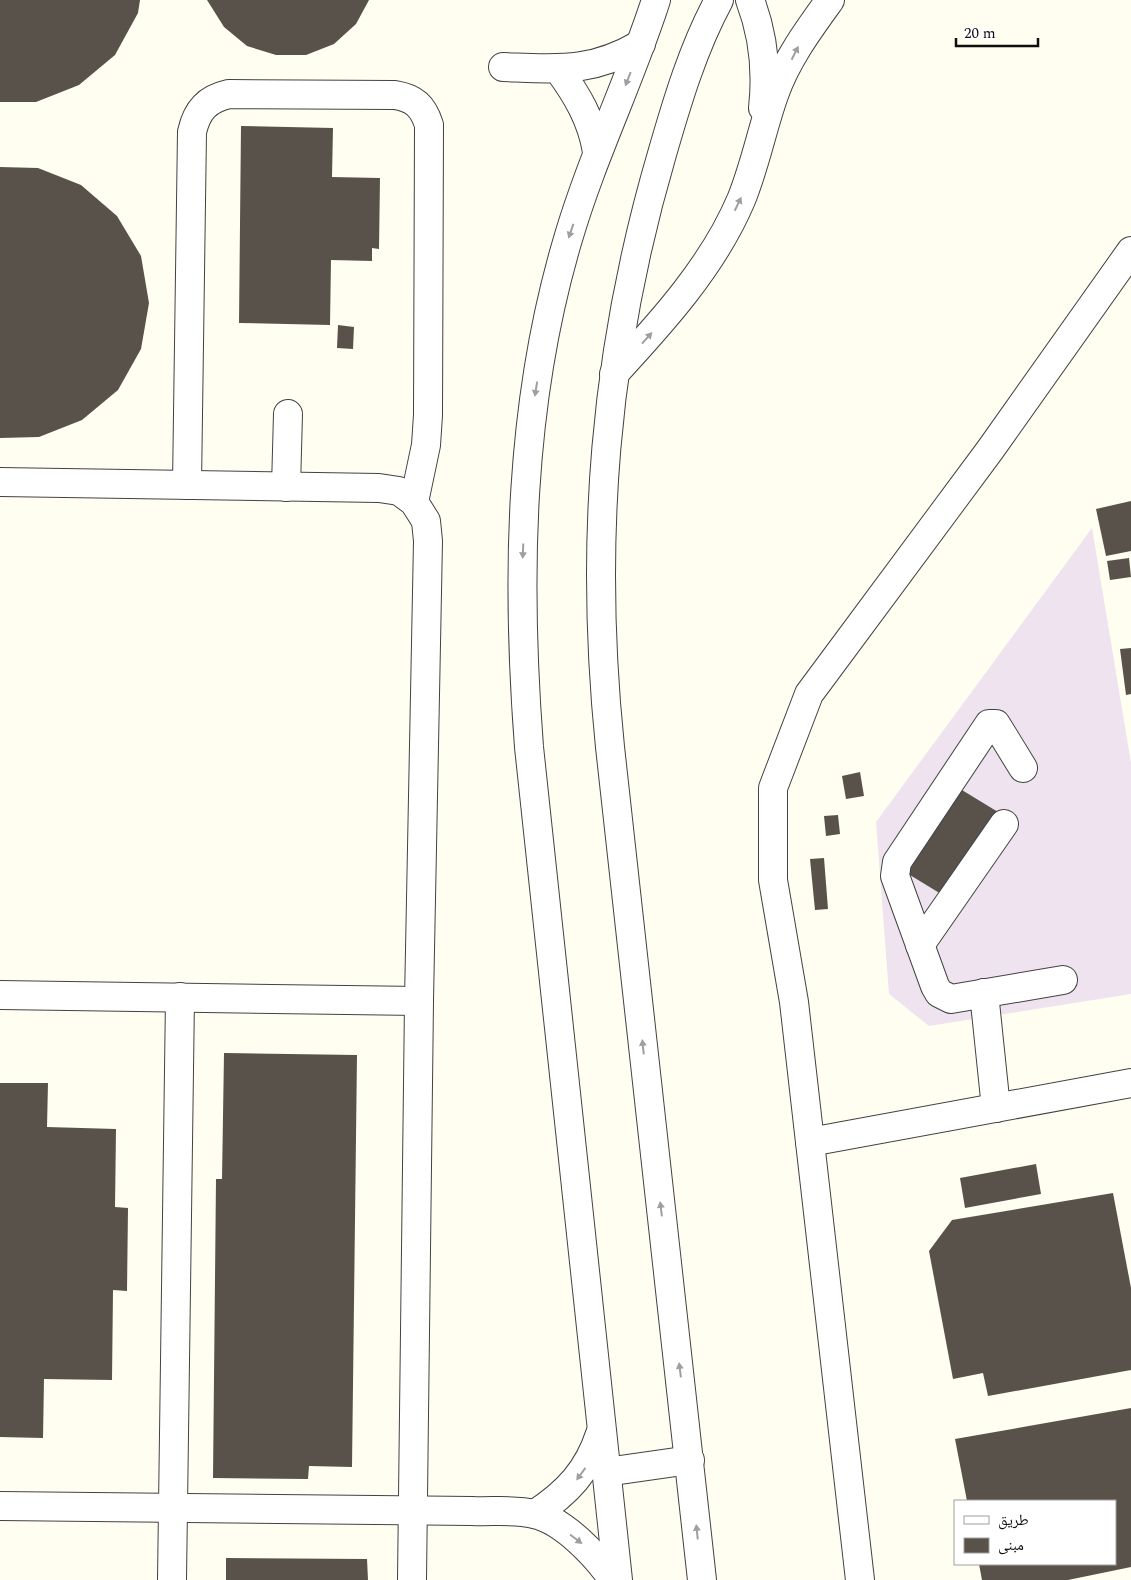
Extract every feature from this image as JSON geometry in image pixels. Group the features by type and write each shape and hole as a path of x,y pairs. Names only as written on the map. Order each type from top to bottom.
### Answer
{"street":[{"path":"618,1580 529,747 523,665 521,583 524,501 532,419 546,329 568,239 597,152 641,44 656,0"},
{"path":"702,1580 603,686 600,625 600,555 604,475 614,374 636,256 653,185 692,62 703,31 719,0"},
{"path":"750,0 756,15 764,58 764,101 759,147"},
{"path":"614,374 650,335 714,251 741,200 775,93 800,43 830,0"},
{"path":"503,67 580,68 601,63 641,44"},
{"path":"558,69 585,111 594,133 597,152"},
{"path":"187,485 192,132 195,118 204,106 215,97 229,94 395,95 407,97 418,103 425,113 429,125 428,415 422,474 414,502"},
{"path":"860,1580 794,1002 773,880 773,788 809,694 990,450 1131,252"},
{"path":"286,487 288,414"},
{"path":"0,482 379,488 399,491 414,502 426,521 428,541 418,1001 412,1580"},
{"path":"1023,768 996,724 989,724 897,862 895,876 935,986 945,998 951,999 984,994 1063,980"},
{"path":"920,945 1004,824"},
{"path":"0,994 418,1001"},
{"path":"984,994 996,1108"},
{"path":"172,1580 180,997"},
{"path":"810,1142 1131,1083"},
{"path":"535,1514 571,1487 584,1470 601,1430"},
{"path":"606,1472 690,1460"},
{"path":"0,1506 535,1514 560,1527 583,1544 603,1565 613,1580"}],"shaded area":[{"path":"1092,528 1131,763 1131,994 929,1026 889,994 876,822"}],"building":[{"path":"0,0 140,0 138,13 115,55 79,85 36,102 0,102"},
{"path":"207,0 369,0 356,24 334,44 306,55 276,55 247,46 224,27"},
{"path":"241,126 333,128 332,177 380,178 379,249 372,248 372,261 331,260 330,325 239,323"},
{"path":"0,167 38,168 81,185 117,216 141,256 149,303 141,349 118,390 82,420 39,437 0,438"},
{"path":"338,325 354,327 353,349 337,348"},
{"path":"1131,501 1131,551 1106,556 1096,509"},
{"path":"1129,558 1131,577 1110,580 1107,561"},
{"path":"1131,648 1131,694 1126,695 1120,649"},
{"path":"860,772 864,796 846,799 842,776"},
{"path":"957,787 998,812 946,897 905,872"},
{"path":"838,815 840,834 826,836 824,816"},
{"path":"824,858 828,909 815,910 810,859"},
{"path":"224,1053 357,1055 352,1467 309,1466 308,1479 213,1478 216,1179 222,1179"},
{"path":"0,1083 48,1083 47,1127 116,1129 115,1207 128,1208 127,1291 113,1290 112,1380 44,1379 43,1438 0,1437"},
{"path":"1036,1164 1041,1194 965,1208 960,1178"},
{"path":"1113,1193 1131,1288 1131,1370 988,1396 983,1373 953,1379 929,1251 952,1220"},
{"path":"1131,1408 1131,1567 1068,1580 982,1580 979,1565 1116,1565 1116,1500 967,1500 955,1439"},
{"path":"226,1558 367,1559 368,1580 226,1580"}]}
